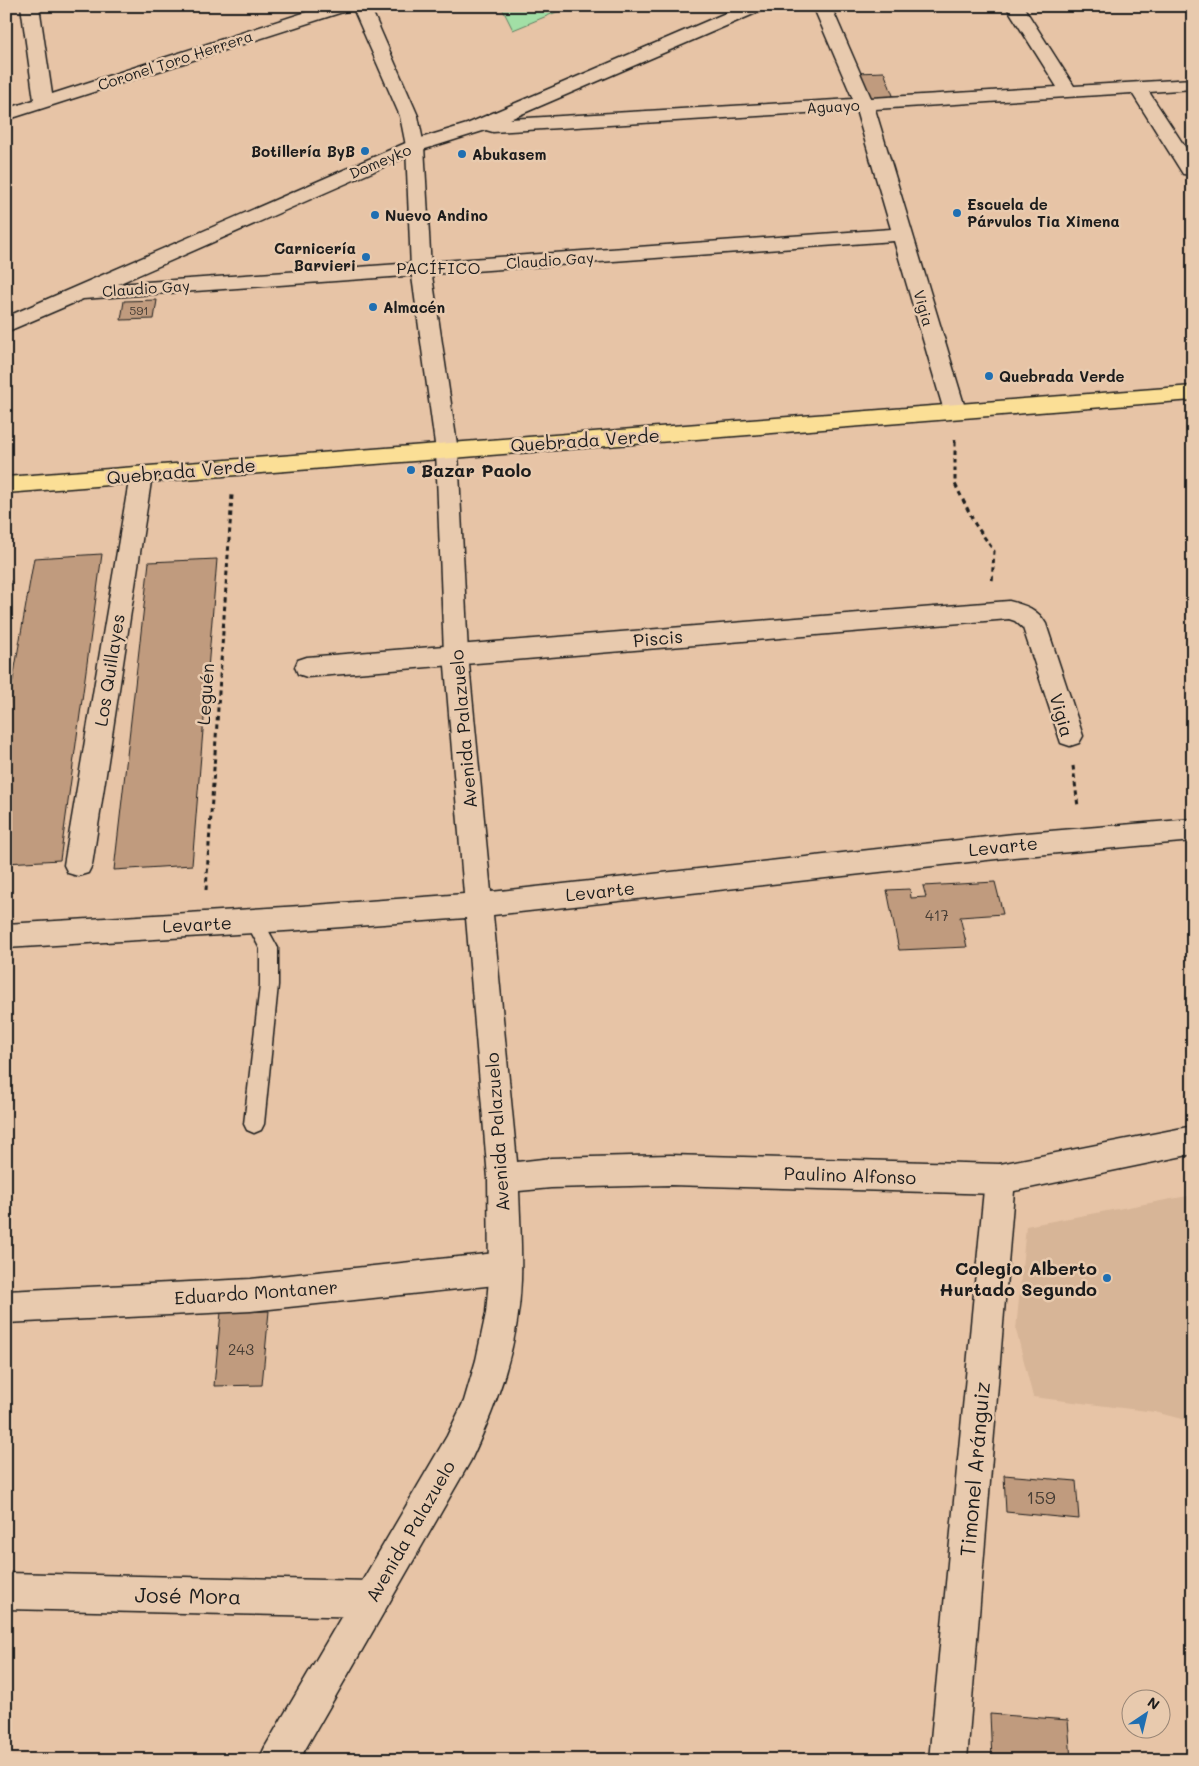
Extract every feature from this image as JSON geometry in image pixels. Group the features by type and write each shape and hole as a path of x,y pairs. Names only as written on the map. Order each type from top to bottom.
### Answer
{"main road":[{"name":"Quebrada Verde","path":"6,485 1193,393"}],"street":[{"path":"30,6 44,103"},
{"name":"Coronel Toro Herrera","path":"6,115 343,6"},
{"name":"Avenida Palazuelo","path":"278,1760 459,1448 479,1404 493,1360 500,1323 505,1268 503,1178 456,654 447,451 422,269 415,146 409,116 361,6"},
{"name":"Domeyko","path":"6,325 415,146 474,128 757,6"},
{"name":"Vigia","path":"822,6 864,104 955,411"},
{"path":"1014,6 1068,92"},
{"name":"Aguayo","path":"474,128 1193,84"},
{"path":"1137,87 1190,170"},
{"name":"Claudio Gay","path":"78,293 902,234"},
{"name":"Los Quillayes","path":"78,865 141,474"},
{"name":"Vigia","path":"1000,610 1023,614 1034,624 1070,736"},
{"name":"Piscis","path":"308,667 1000,610"},
{"name":"Levarte","path":"6,936 204,923 255,922 478,905 1081,838 1193,830"},
{"name":"Paulino Alfonso","path":"503,1178 551,1173 670,1170 1000,1179 1193,1140"},
{"name":"Timonel Aránguiz","path":"948,1760 1000,1179"},
{"name":"Eduardo Montaner","path":"6,1307 251,1295 505,1268"},
{"name":"José Mora","path":"6,1591 370,1599"}],"lane":[{"path":"254,1124 269,985 269,948 255,922"}],"path":[{"path":"955,411 955,484 975,524 994,551 1000,610"},
{"name":"Leguén","path":"204,923 234,467"},
{"name":"Vigia","path":"1070,736 1081,838"}],"shaded area":[{"name":"Colegio Alberto Hurtado Segundo","path":"1193,1195 1193,1422 1155,1412 1033,1397 1016,1330 1026,1226"}],"green space":[{"path":"501,6 571,6 513,30"}],"building":[{"path":"884,72 894,98 866,100 856,73"},
{"path":"157,300 154,319 121,320 124,301"},
{"path":"102,554 60,860 6,863 6,720 34,558"},
{"path":"217,559 192,865 114,870 149,562"},
{"path":"6,581 11,581 6,606"},
{"path":"995,882 1003,914 960,917 967,947 899,950 887,890 910,889 911,898 926,897 923,886"},
{"path":"269,1311 262,1385 214,1386 221,1312"},
{"path":"1004,1475 1076,1481 1079,1519 1006,1512"},
{"path":"990,1714 1068,1720 1071,1760 992,1760"}],"place":[{"name":"Botillería ByB","path":"365,151"},
{"name":"Abukasem","path":"462,154"},
{"name":"Escuela de Párvulos Tia Ximena","path":"957,213"},
{"name":"Nuevo Andino","path":"375,215"},
{"name":"Carnicería Barvieri","path":"366,257"},
{"name":"Almacén","path":"373,307"},
{"name":"Quebrada Verde","path":"989,376"},
{"name":"Bazar Paolo","path":"411,470"},
{"name":"Colegio Alberto Hurtado Segundo","path":"1107,1278"}],"district":[{"name":"PACÍFICO","path":"439,267"}]}
